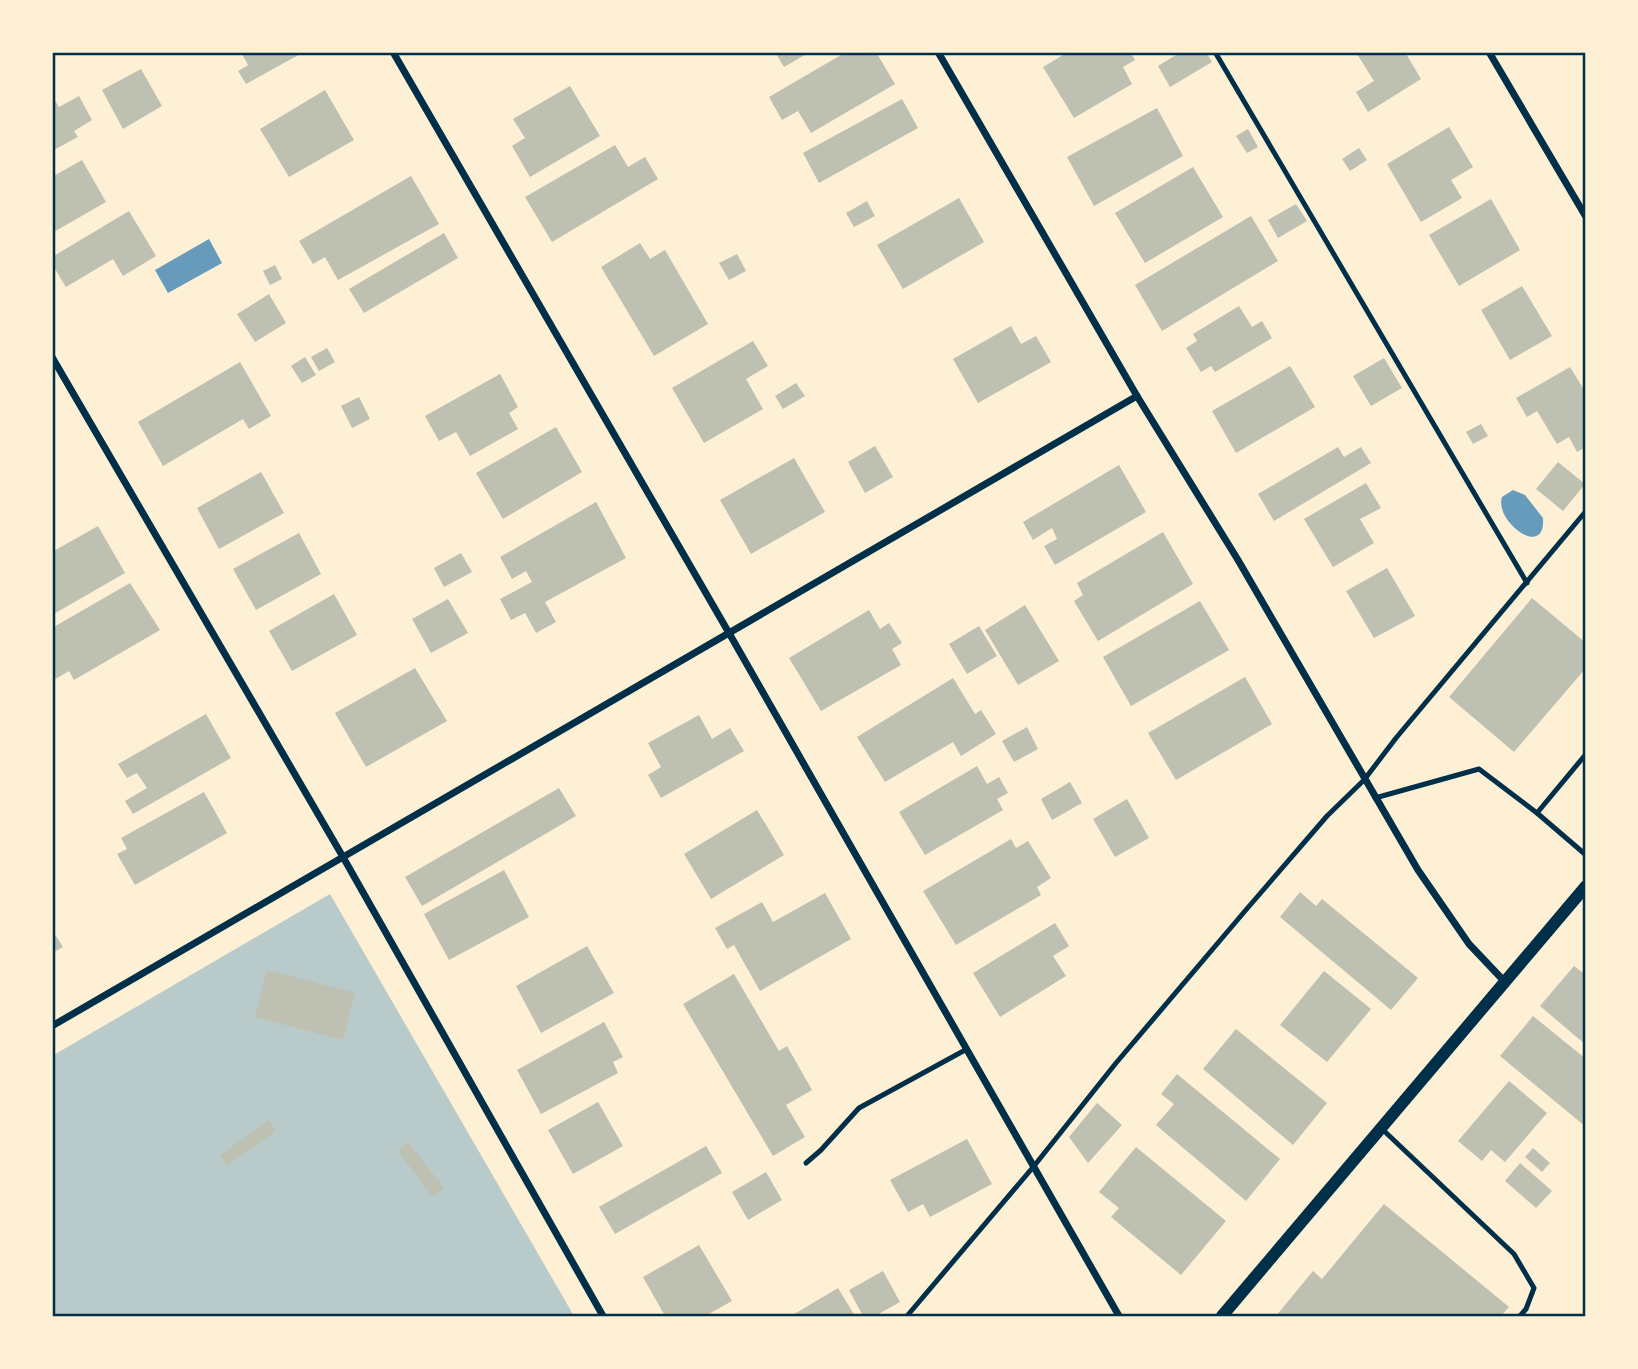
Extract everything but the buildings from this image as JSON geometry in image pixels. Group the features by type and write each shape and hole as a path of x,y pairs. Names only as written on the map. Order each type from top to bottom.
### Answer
{"street":[{"path":"393,52 729,633 1119,1317"},
{"path":"938,52 1137,396 1238,560 1364,780 1446,913 1469,944 1505,982"},
{"path":"1489,52 1586,217"},
{"path":"52,357 343,857 604,1317"},
{"path":"52,1026 1137,396"},
{"path":"1222,1317 1586,886"}],"lane":[{"path":"1215,52 1527,583"},
{"path":"907,1317 1034,1166 1116,1063 1327,816 1364,780 1586,511"},
{"path":"1537,813 1586,754"},
{"path":"1375,798 1479,769 1586,855"},
{"path":"806,1163 859,1108 967,1049"},
{"path":"1381,1128 1514,1254 1534,1288 1527,1308 1520,1317"}],"shaded area":[{"path":"330,894 574,1316 53,1316 52,1056"}],"water":[{"path":"209,239 222,263 168,293 155,270"},
{"path":"1513,490 1525,495 1543,518 1542,530 1537,536 1521,533 1505,517 1502,497"}]}
